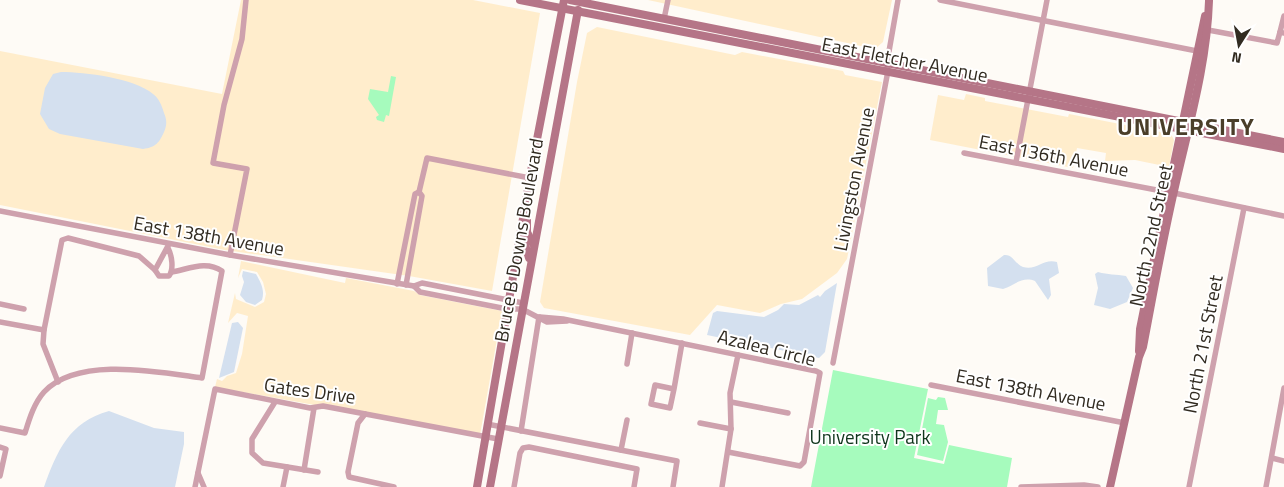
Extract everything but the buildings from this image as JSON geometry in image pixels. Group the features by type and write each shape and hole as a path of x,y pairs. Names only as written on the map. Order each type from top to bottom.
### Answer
{"main road":[{"name":"East Fletcher Avenue","path":"520,0 695,35 1029,90 1284,149"},
{"name":"Bruce B Downs Boulevard","path":"477,487 506,309 564,0"},
{"name":"East Fletcher Avenue","path":"570,0 750,36 1027,100 1284,142"},
{"name":"North 22nd Street","path":"1110,487 1139,357 1140,329 1152,269 1208,30 1209,0"},
{"name":"North 22nd Street","path":"1186,126 1197,51 1209,0"},
{"name":"Bruce B Downs Boulevard","path":"490,487 533,244 580,1"},
{"path":"695,35 714,33 734,37 750,36"},
{"name":"North 22nd Street","path":"1139,357 1144,348 1156,287 1170,192"},
{"path":"527,194 527,232 533,244"},
{"path":"520,235 525,244 530,263"},
{"path":"1152,269 1156,287"},
{"path":"1140,329 1149,320"}],"street":[{"path":"230,255 247,169 213,163 224,105 242,39 246,0"},
{"path":"664,19 668,0"},
{"name":"Livingston Avenue","path":"833,363 888,68 898,0"},
{"path":"940,0 1197,51"},
{"path":"1016,162 1047,0"},
{"path":"1208,30 1277,43 1282,32 1284,16"},
{"name":"East 136th Avenue","path":"964,152 1284,216"},
{"path":"406,285 422,196 419,192 427,158 530,178"},
{"path":"397,284 414,194 419,192"},
{"name":"North 21st Street","path":"1189,487 1244,208"},
{"name":"East 138th Avenue","path":"0,211 169,246 397,284 414,286 422,283 508,299 522,306"},
{"path":"0,428 25,434 30,416 44,393 69,375 110,370 145,370 202,378 222,271 207,266 193,266 172,272 166,278 159,276 156,270 142,258 129,252 68,238 62,240 44,330 43,344 58,382"},
{"path":"156,270 169,246"},
{"path":"169,246 172,272"},
{"name":"East 138th Avenue","path":"414,286 420,292 506,309 522,306"},
{"path":"0,304 24,309"},
{"name":"Azalea Circle","path":"522,306 547,322 567,321"},
{"name":"Azalea Circle","path":"539,317 547,316 816,370 820,378 804,462 800,466 728,452"},
{"path":"521,431 539,317"},
{"path":"0,322 44,330"},
{"path":"538,330 547,322"},
{"path":"626,364 632,333"},
{"path":"674,389 655,385 651,404 670,408 674,389 682,343"},
{"path":"722,487 731,429 730,393 738,355"},
{"name":"East 138th Avenue","path":"931,385 1125,423"},
{"path":"1266,487 1284,388"},
{"name":"Gates Drive","path":"195,487 215,389 275,402 314,408 323,406 498,439"},
{"path":"275,402 252,439 251,447 255,457 263,463 318,472"},
{"path":"731,402 788,413"},
{"path":"304,470 314,408"},
{"path":"365,414 358,423 348,472 349,477 394,487"},
{"path":"621,450 627,420"},
{"path":"700,423 731,429"},
{"path":"487,424 677,461 673,487"},
{"path":"0,447 6,449 0,476"},
{"path":"514,487 520,453 523,448 529,447 637,469 634,487"},
{"path":"1272,458 1284,461"},
{"path":"283,487 287,466"},
{"path":"198,473 204,487"},
{"path":"1021,487 1084,484 1098,487"}],"shaded area":[{"path":"241,0 473,0 540,13 492,291 409,276 225,250 0,205 0,51 222,94"},
{"path":"648,0 892,0 883,42 875,49"},
{"path":"597,27 735,55 742,52 843,71 845,75 882,82 847,259 837,273 802,299 781,304 760,313 717,305 690,335 544,308 540,302 577,82 587,33"},
{"path":"966,94 985,98 985,101 1068,117 1069,114 1171,134 1174,140 1169,167 1135,160 1105,161 1106,153 1077,148 1073,168 930,140 938,95 964,100"},
{"path":"241,261 345,283 346,278 414,291 420,295 502,311 480,435 215,387 217,379 222,381 227,376 236,373 242,354 248,316 237,313 228,323 235,293 236,299 255,307 264,302 266,294 263,282 257,272 242,269 238,278"}],"green space":[{"path":"391,76 396,77 389,116 386,115 384,122 377,120 376,117 379,115 368,99 370,89 388,92"},
{"name":"University Park","path":"833,370 928,389 914,458 944,464 949,445 1012,458 1007,487 811,487"},
{"path":"938,397 945,398 948,410 938,410 936,424 944,425 948,442 943,461 917,455 928,398 936,400"}],"water":[{"path":"61,72 109,77 145,88 160,102 165,116 166,125 159,142 154,146 143,149 60,134 49,129 40,114 45,88 53,74"},
{"path":"1004,255 1010,256 1020,266 1028,268 1052,261 1057,262 1059,273 1049,279 1051,295 1048,300 1035,281 1022,280 1003,289 988,286 987,268"},
{"path":"243,271 256,274 262,287 262,300 255,305 246,302 240,295 244,282"},
{"path":"1098,272 1126,276 1133,288 1127,302 1110,309 1094,305 1098,288 1095,274"},
{"path":"837,283 825,352 819,358 707,335 713,313 717,311 764,317 778,310 784,304 799,305 818,295 820,297"},
{"path":"238,322 243,328 234,372 219,378 232,323"},
{"path":"109,411 154,428 184,432 184,444 175,487 44,487 54,461 74,430 95,416"}],"district":[{"name":"UNIVERSITY","path":"1186,126"}]}
